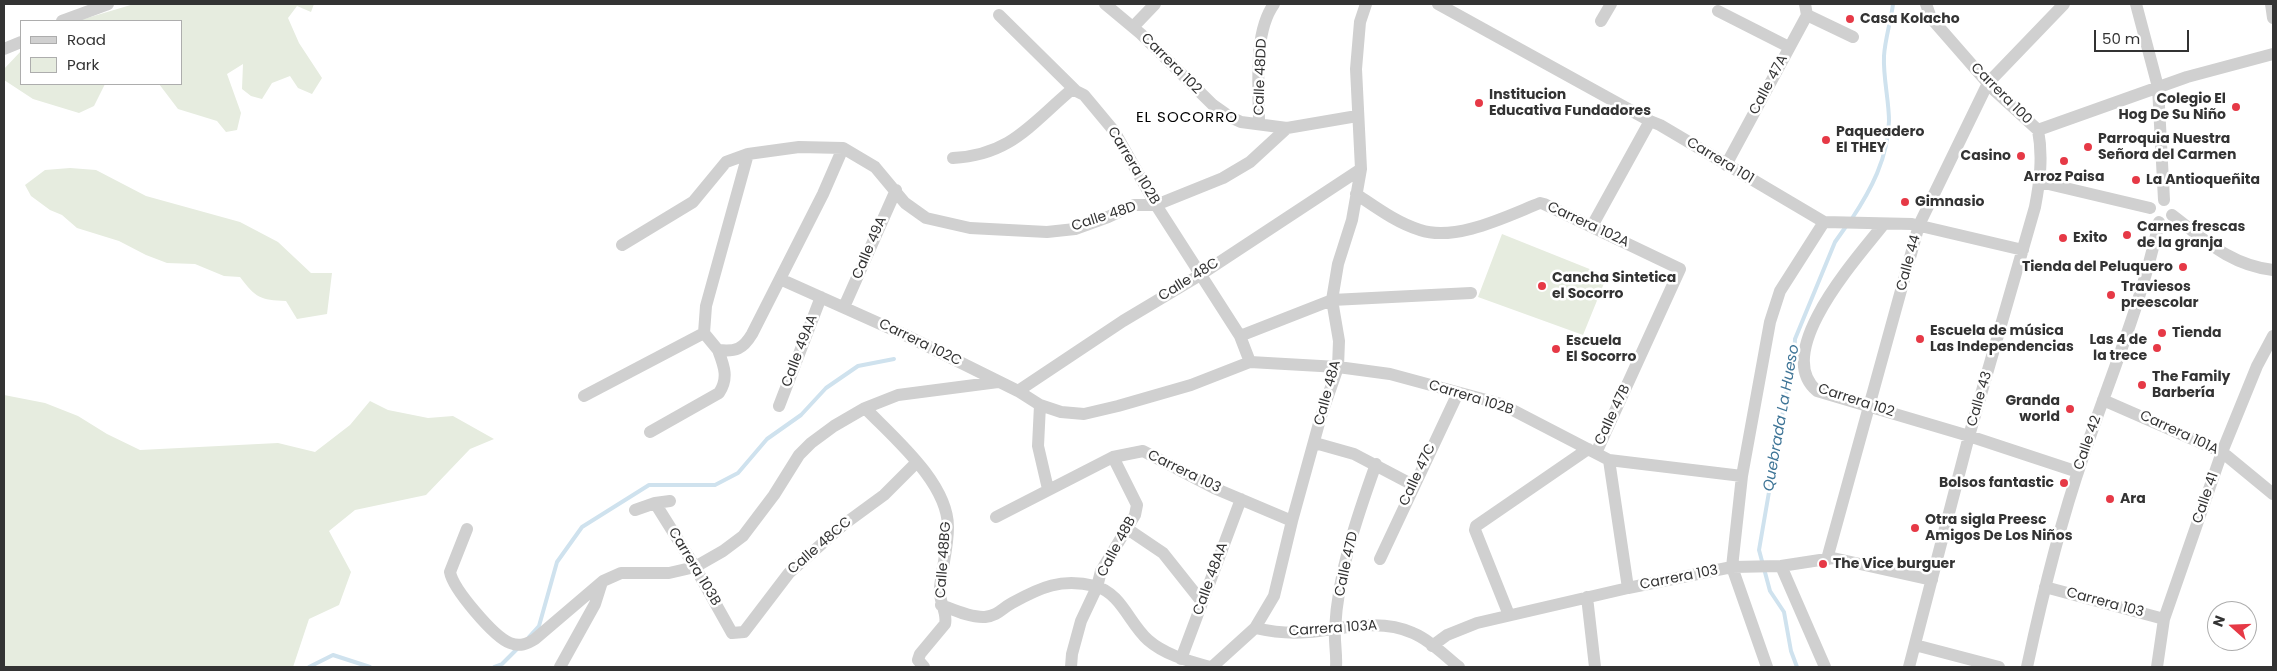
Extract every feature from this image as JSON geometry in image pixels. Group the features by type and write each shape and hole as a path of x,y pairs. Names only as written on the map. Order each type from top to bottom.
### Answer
{"street":[{"path":"65,20 108,4"},
{"name":"Carrera 102","path":"1105,4 1132,27 1217,109 1235,120 1287,128 1357,116"},
{"path":"1132,27 1155,4"},
{"name":"Calle 48DD","path":"1258,123 1261,35 1269,11 1274,4"},
{"name":"Calle 48A","path":"1211,667 1255,628 1274,596 1292,521 1321,416 1338,367 1339,341 1332,300 1338,264 1352,220 1361,168 1357,116 1357,60 1360,22 1366,4"},
{"name":"Carrera 101","path":"1438,4 1660,125 1726,166 1824,222 1866,225 1919,225 2023,250"},
{"path":"1601,22 1611,4"},
{"name":"Carrera 100","path":"1926,4 1931,18 1988,83 2038,130 2158,87 2273,54"},
{"name":"Calle 44","path":"1827,558 1919,225 1988,83 2064,4"},
{"path":"2136,4 2158,87 2164,200"},
{"path":"1806,9 1853,37"},
{"name":"Calle 47A","path":"1726,166 1790,47 1806,9"},
{"path":"1718,11 1790,47"},
{"name":"Carrera 102B","path":"999,15 1076,91 1084,95 1114,131 1156,205 1240,336 1250,362"},
{"path":"4,49 20,42"},
{"path":"953,158 991,152 1014,140 1070,91 1076,91"},
{"path":"1592,226 1650,121"},
{"name":"Calle 48D","path":"843,148 875,167 905,203 926,218 952,225 989,230 1047,232 1076,229 1134,205 1156,205 1223,178 1250,162 1287,128"},
{"name":"Calle 43","path":"1909,667 1969,436 2023,250 2040,182 2041,148 2038,130"},
{"path":"622,245 693,202 726,162 748,154 784,149 843,148 780,279 745,346 738,350 718,350"},
{"path":"650,432 719,393 724,385 726,375 718,350 704,333 706,306 748,154"},
{"name":"Calle 48C","path":"1018,391 1123,320 1200,275 1361,168"},
{"path":"2040,182 2150,208"},
{"name":"Calle 49A","path":"844,307 896,190"},
{"name":"Carrera 102A","path":"1356,194 1398,220 1421,231 1431,233 1443,233 1478,226 1540,203 1549,205 1680,269"},
{"path":"2172,215 2167,221 2159,222 2150,216 2150,208 2155,201 2164,200 2170,204 2172,215 2227,256 2254,267 2273,270"},
{"path":"1767,667 1732,567 1742,476 1772,314 1780,291 1824,222"},
{"name":"Calle 42","path":"2027,667 2045,587 2078,472 2139,296 2159,222"},
{"name":"Carrera 102","path":"1883,225 1832,289 1814,323 1805,351 1804,369 1809,384 1817,391 1969,436 2078,472"},
{"name":"Calle 47B","path":"1592,451 1680,269"},
{"name":"Carrera 102C","path":"780,279 905,335 1018,391"},
{"path":"1240,336 1332,300 1471,293"},
{"name":"Calle 49AA","path":"779,406 822,297"},
{"path":"584,396 704,333"},
{"name":"Calle 41","path":"2157,667 2164,619 2222,452 2257,366 2273,336"},
{"name":"Carrera 102B","path":"1018,391 1040,405 1061,412 1084,414 1191,385 1250,362 1338,367 1390,374 1506,406 1610,460 1742,476"},
{"path":"467,529 450,572 451,580 457,590 493,630 509,643 524,646 535,639 603,581 621,573 669,573 695,568 723,551 743,536 774,495 799,455 810,444 866,408 898,395 998,382"},
{"name":"Calle 47C","path":"1380,558 1458,392"},
{"name":"Carrera 101A","path":"2103,400 2222,452 2273,494"},
{"path":"1040,405 1038,446 1048,489"},
{"name":"Calle 48BG","path":"866,408 917,462 944,502 948,526 946,557 940,590 941,605 947,618 946,624 920,654 918,660 924,667"},
{"path":"1315,443 1354,454 1413,485"},
{"path":"1509,615 1475,530 1476,526 1592,451"},
{"name":"Carrera 103","path":"996,517 1114,457 1143,452 1214,488 1292,521"},
{"name":"Calle 48B","path":"1071,667 1072,654 1081,621 1097,587 1101,571 1135,515 1137,504 1114,457"},
{"name":"Calle 47B","path":"1610,460 1628,588"},
{"name":"Calle 48CC","path":"732,633 744,632 789,573 843,524 884,495 917,462"},
{"name":"Calle 47D","path":"1336,667 1335,629 1348,551 1358,515 1376,464"},
{"name":"Calle 48AA","path":"1181,659 1241,499"},
{"path":"635,510 654,503 670,501"},
{"name":"Carrera 103B","path":"654,503 695,568 732,633"},
{"path":"1126,528 1163,553 1202,602"},
{"name":"Carrera 103","path":"1432,646 1447,635 1477,623 1587,597 1732,567 1779,566 1833,558 1932,580"},
{"path":"1779,566 1825,667"},
{"path":"560,667 595,604 603,581"},
{"path":"941,605 969,615 984,617 1000,613 1026,595 1062,582 1097,587 1118,601 1148,640 1181,659 1211,667"},
{"name":"Carrera 103","path":"2045,587 2164,619"},
{"path":"1587,597 1596,667"},
{"name":"Carrera 103A","path":"1255,628 1276,632 1308,633 1335,629 1393,626 1416,634 1459,667"},
{"path":"1915,645 1999,667"}],"green space":[{"path":"134,4 314,4 311,12 297,6 288,18 299,43 322,78 312,94 298,88 290,76 272,83 262,99 251,96 242,89 243,64 227,74 241,113 237,130 226,132 217,121 178,109 160,85 182,85 182,20 80,20"},
{"path":"20,52 20,85 104,85 94,106 79,113 33,99 4,80 4,69"},
{"path":"70,168 96,170 146,196 240,222 278,242 311,273 332,273 327,314 297,319 286,301 264,299 255,294 240,277 224,276 195,264 167,263 119,241 77,228 62,215 50,210 31,196 25,185 45,170"},
{"name":"Cancha Sintetica el Socorro","path":"1502,234 1607,276 1583,335 1478,297"},
{"path":"4,395 45,403 78,416 107,434 140,450 278,443 315,452 350,425 370,401 388,410 428,418 453,416 494,439 470,449 426,495 355,510 329,531 351,572 339,605 309,619 293,667 4,667"}],"waterway":[{"name":"Quebrada La Hueso","path":"1851,220 1872,185 1882,161 1888,135 1889,121 1884,56 1893,4"},
{"name":"Quebrada La Hueso","path":"1797,667 1791,651 1784,612 1770,591 1759,550 1785,399 1794,360 1795,339 1835,242 1847,225"},
{"path":"529,637 539,626 557,562 582,527 649,485 715,485 738,473 767,439 801,415 826,388 858,366 894,359"},
{"path":"494,667 502,664 517,649"},
{"path":"309,667 333,655 370,667"}],"place":[{"name":"Casa Kolacho","path":"1850,19"},
{"name":"Institucion Educativa Fundadores","path":"1479,103"},
{"name":"Colegio El Hog De Su Niño","path":"2236,107"},
{"name":"Paqueadero El THEY","path":"1826,140"},
{"name":"Parroquia Nuestra Señora del Carmen","path":"2088,147"},
{"name":"Casino","path":"2021,156"},
{"name":"Arroz Paisa","path":"2064,161"},
{"name":"La Antioqueñita","path":"2136,180"},
{"name":"Gimnasio","path":"1905,202"},
{"name":"Carnes frescas de la granja","path":"2127,235"},
{"name":"Exito","path":"2063,238"},
{"name":"Tienda del Peluquero","path":"2183,267"},
{"name":"Cancha Sintetica el Socorro","path":"1542,286"},
{"name":"Traviesos preescolar","path":"2111,295"},
{"name":"Tienda","path":"2162,333"},
{"name":"Escuela de música Las Independencias","path":"1920,339"},
{"name":"Las 4 de la trece","path":"2157,348"},
{"name":"Escuela El Socorro","path":"1556,349"},
{"name":"The Family Barbería","path":"2142,385"},
{"name":"Granda world","path":"2070,409"},
{"name":"Bolsos fantastic","path":"2064,483"},
{"name":"Ara","path":"2110,499"},
{"name":"Otra sigla Preesc Amigos De Los Niños","path":"1915,528"},
{"name":"The Vice burguer","path":"1823,564"}],"district":[{"name":"EL SOCORRO","path":"1187,118"}]}
